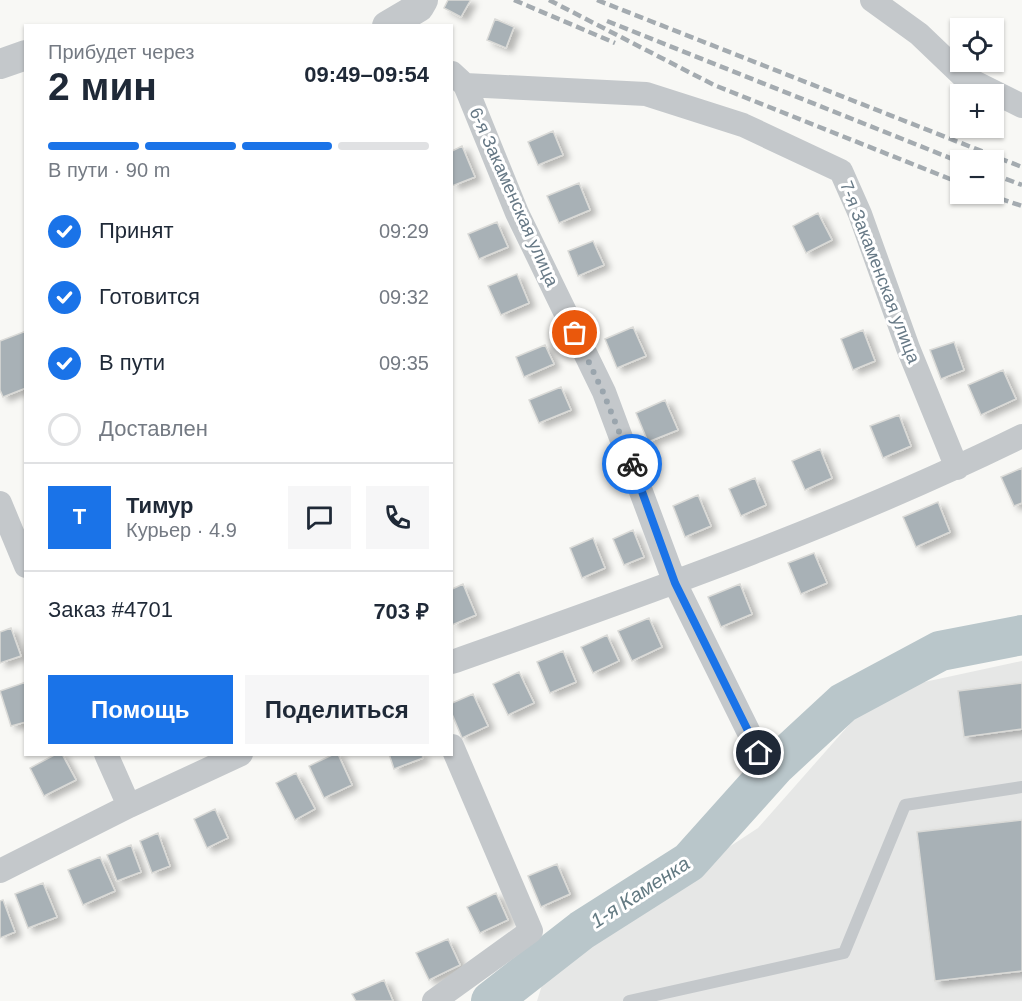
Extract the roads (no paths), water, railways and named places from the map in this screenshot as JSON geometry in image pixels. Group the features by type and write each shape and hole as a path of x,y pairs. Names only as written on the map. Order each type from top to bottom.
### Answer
{"street":[{"path":"393,24 419,6 423,0"},
{"path":"872,0 919,34 964,77 1022,106"},
{"path":"0,64 24,56"},
{"name":"7-я Закаменская улица","path":"458,79 646,94 743,125 841,171 860,214 908,348 957,468"},
{"name":"6-я Закаменская улица","path":"458,79 517,213 603,392 675,583 759,753"},
{"path":"453,662 675,583 957,468 1022,436"},
{"path":"0,503 24,561"},
{"path":"434,1001 531,931 453,748"},
{"path":"107,756 129,806"},
{"path":"0,871 129,806 238,756"}],"lane":[{"path":"628,1001 844,953 905,805 1022,787"}],"waterway":[{"name":"1-я Каменка","path":"491,1001 582,930 689,862 776,765 843,703 940,651 1022,635"}],"railway":[{"path":"514,0 615,43"},
{"path":"549,0 714,85 950,179"},
{"path":"597,0 1022,167"},
{"path":"607,21 950,158"},
{"path":"1004,178 1022,185"},
{"path":"1004,200 1022,206"}]}
